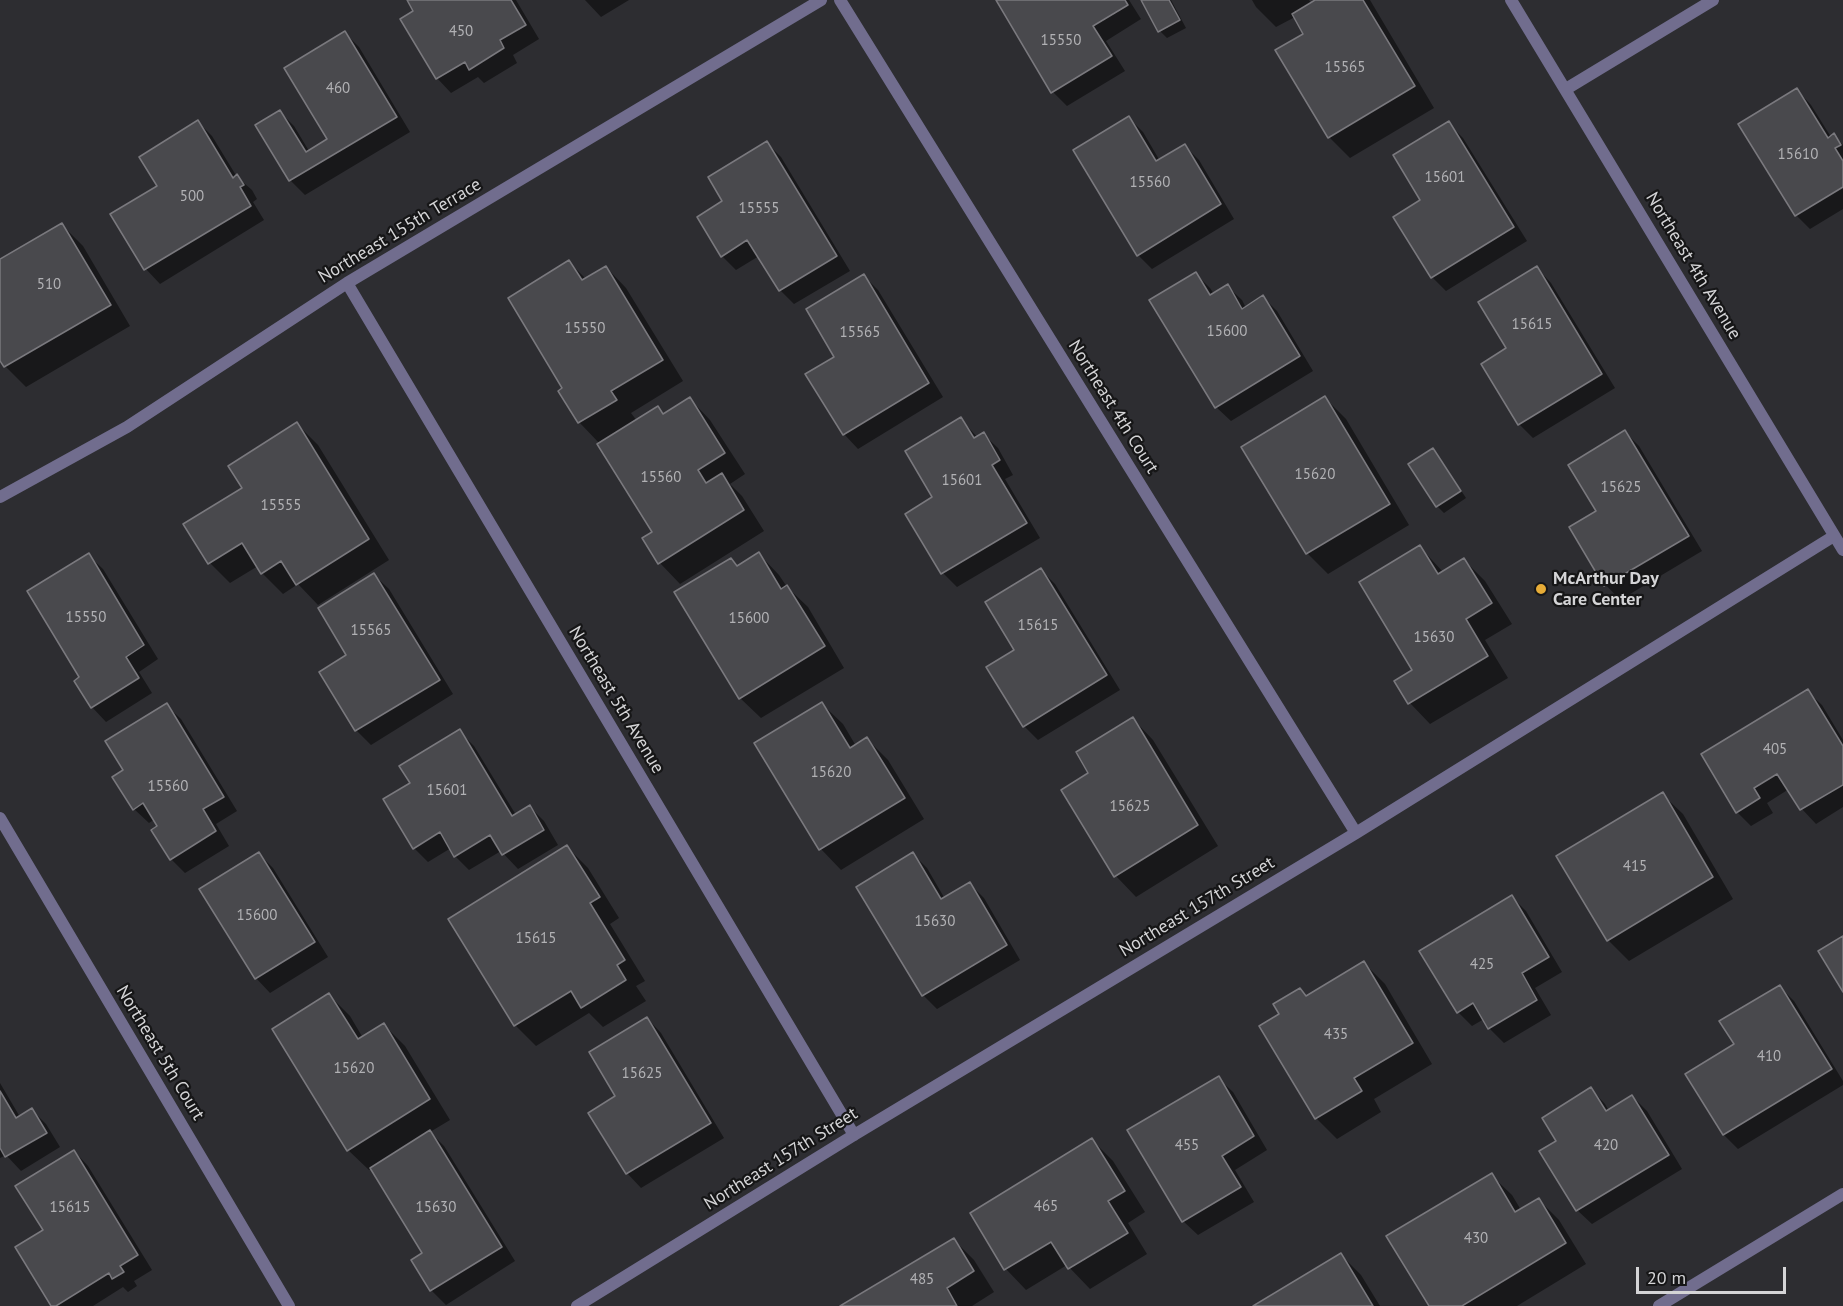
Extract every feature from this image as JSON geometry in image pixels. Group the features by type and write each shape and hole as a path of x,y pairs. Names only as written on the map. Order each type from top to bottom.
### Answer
{"street":[{"name":"Northeast 155th Terrace","path":"0,496 127,427 347,283 821,0"},
{"name":"Northeast 4th Court","path":"840,0 1356,833"},
{"name":"Northeast 4th Avenue","path":"1511,0 1843,550"},
{"path":"1566,89 1713,0"},
{"name":"Northeast 5th Avenue","path":"347,283 854,1135"},
{"name":"Northeast 157th Street","path":"577,1306 854,1135 1356,833 1834,536"},
{"name":"Northeast 5th Court","path":"0,818 289,1306"},
{"path":"1659,1306 1843,1194"}],"building":[{"path":"407,0 511,0 526,25 500,40 504,48 469,70 465,62 436,79 400,19 413,11"},
{"path":"996,0 1125,0 1128,5 1093,26 1112,56 1051,93"},
{"path":"1141,0 1169,0 1180,20 1158,32"},
{"path":"1315,0 1363,0 1415,86 1328,138 1275,50 1303,34 1292,14"},
{"path":"345,31 397,117 289,181 255,125 280,110 306,152 327,139 284,68"},
{"path":"1797,88 1828,138 1834,133 1841,145 1835,148 1843,161 1843,187 1795,216 1738,124"},
{"path":"1129,116 1156,161 1185,144 1221,204 1137,256 1073,150"},
{"path":"198,120 233,178 237,174 244,185 240,187 251,206 144,270 110,214 157,186 139,157"},
{"path":"1449,121 1514,227 1431,278 1393,217 1420,200 1393,155"},
{"path":"767,141 837,256 779,291 747,240 721,257 697,217 722,201 708,177"},
{"path":"62,223 111,305 4,367 0,361 0,259"},
{"path":"569,260 582,280 606,266 663,360 611,391 617,400 578,423 558,391 562,388 508,298"},
{"path":"1537,266 1602,374 1518,425 1481,364 1506,348 1478,302"},
{"path":"1196,272 1210,295 1228,284 1242,309 1263,295 1300,356 1215,408 1149,300"},
{"path":"864,274 929,383 843,435 805,374 834,357 806,309"},
{"path":"1325,396 1390,504 1306,554 1241,447"},
{"path":"690,397 725,453 698,470 706,483 722,473 744,510 658,564 642,538 652,532 597,444 658,406 663,414"},
{"path":"961,417 974,438 984,432 1000,460 992,465 1027,523 941,574 905,514 932,497 905,451"},
{"path":"297,422 369,539 296,585 281,561 261,574 242,543 208,564 183,524 242,488 228,466"},
{"path":"1625,430 1689,536 1604,586 1569,527 1596,511 1568,465"},
{"path":"1433,448 1461,491 1436,507 1408,464"},
{"path":"1420,545 1438,574 1464,558 1492,603 1466,619 1488,656 1408,704 1394,681 1412,670 1359,582"},
{"path":"759,552 781,589 787,585 825,646 739,699 674,592 731,558 737,566"},
{"path":"89,553 144,645 126,657 139,678 91,708 74,681 79,677 27,591"},
{"path":"1041,568 1107,675 1023,727 986,667 1014,650 985,602"},
{"path":"374,573 440,680 355,731 319,672 346,655 318,608"},
{"path":"1808,689 1843,746 1843,785 1800,810 1777,774 1754,788 1760,798 1736,813 1701,754"},
{"path":"822,702 850,748 867,737 905,798 819,850 754,743"},
{"path":"167,703 224,797 203,809 216,831 170,860 151,830 157,826 143,803 133,810 112,777 123,770 105,741"},
{"path":"1133,717 1198,825 1114,877 1061,790 1088,773 1076,752"},
{"path":"460,729 512,816 530,805 544,830 502,855 490,835 454,857 440,832 413,849 383,799 410,783 399,766"},
{"path":"1663,792 1713,877 1607,941 1556,856"},
{"path":"567,845 600,897 590,903 625,960 617,965 626,980 581,1008 571,991 514,1026 448,919"},
{"path":"259,852 315,942 255,979 199,889"},
{"path":"913,852 941,899 970,882 1007,945 922,996 856,887"},
{"path":"1512,895 1549,957 1522,973 1537,1000 1488,1029 1473,1003 1457,1013 1419,951"},
{"path":"1843,936 1843,992 1818,951"},
{"path":"1364,961 1413,1043 1354,1078 1362,1091 1315,1119 1259,1026 1279,1014 1273,1004 1300,988 1306,996"},
{"path":"1780,985 1832,1069 1723,1135 1685,1074 1734,1044 1719,1021"},
{"path":"329,993 358,1039 384,1023 430,1099 347,1151 272,1029"},
{"path":"647,1017 711,1123 626,1174 588,1113 615,1096 589,1052"},
{"path":"1219,1076 1254,1136 1222,1156 1241,1187 1182,1222 1127,1130"},
{"path":"1591,1087 1606,1111 1632,1095 1669,1155 1576,1211 1539,1151 1556,1141 1542,1118"},
{"path":"0,1091 16,1118 32,1108 47,1133 5,1157 0,1148"},
{"path":"430,1130 502,1247 430,1291 411,1260 422,1253 370,1168"},
{"path":"1092,1138 1125,1191 1108,1201 1128,1233 1068,1269 1051,1242 1004,1270 970,1213"},
{"path":"74,1150 138,1255 120,1266 124,1272 112,1279 109,1273 56,1306 51,1306 15,1247 43,1230 15,1186"},
{"path":"1492,1173 1515,1212 1539,1198 1566,1243 1462,1306 1429,1306 1386,1236"},
{"path":"954,1238 974,1271 947,1288 957,1306 840,1306"},
{"path":"1341,1253 1373,1306 1253,1306"}],"place":[{"name":"McArthur Day Care Center","path":"1541,589"}]}
